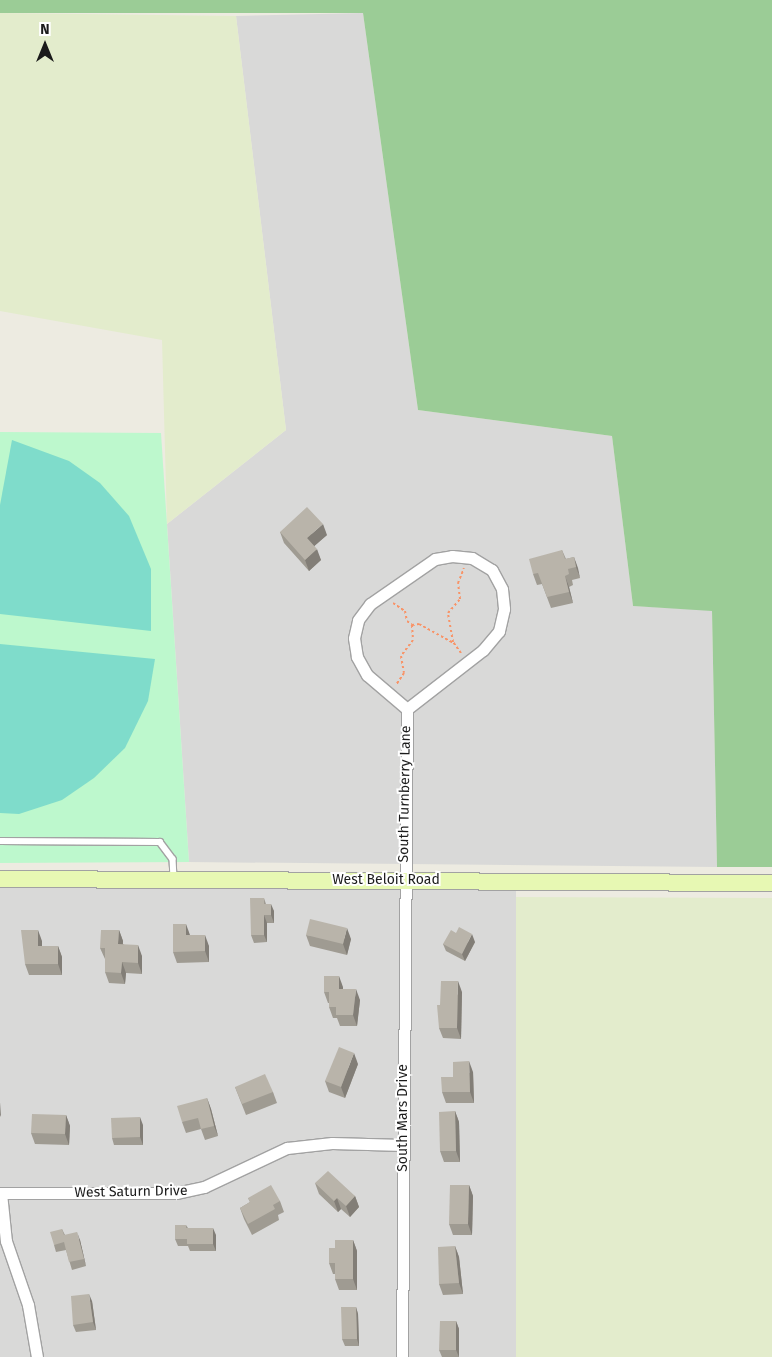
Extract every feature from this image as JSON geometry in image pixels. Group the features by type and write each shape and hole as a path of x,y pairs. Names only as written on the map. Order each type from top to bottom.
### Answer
{"main road":[{"name":"West Beloit Road","path":"0,879 772,883"}],"street":[{"name":"South Turnberry Lane","path":"466,557 492,570 502,589 504,609 499,631 471,660 407,709 368,676 357,657 354,638 358,620 370,604 435,559 466,557"},
{"name":"South Turnberry Lane","path":"404,880 407,709"},
{"name":"South Mars Drive","path":"402,1357 404,880"},
{"name":"West Saturn Drive","path":"0,1193 176,1193 204,1187 287,1148 332,1143 403,1145"},
{"path":"0,1193 6,1241 30,1312 37,1357"}],"lane":[{"path":"0,841 160,842 173,859 174,879"}],"path":[{"path":"466,557 458,583 460,599 448,613 453,642 459,652 471,660"},
{"path":"386,593 405,611 407,621 412,625 419,624 453,642"},
{"path":"392,697 396,685 403,679 401,656 412,645 412,625"}],"shaded area":[{"path":"363,13 418,410 612,436 633,606 712,610 717,867 189,862 167,524 286,430 236,16"},
{"path":"12,440 69,461 100,483 129,516 151,569 151,631 0,614 0,505"},
{"path":"0,644 155,659 148,701 125,748 94,778 62,800 19,814 0,813"},
{"path":"0,883 516,885 516,1357 0,1357"}],"green space":[{"path":"0,0 772,0 772,867 717,867 712,611 633,606 612,436 418,410 363,13 0,13"},
{"path":"0,13 236,16 286,430 167,524 162,340 0,311"},
{"path":"0,432 161,433 189,862 0,863"},
{"path":"516,897 772,898 772,1357 516,1357"}],"building":[{"path":"307,507 323,524 307,538 317,549 305,560 280,532"},
{"path":"562,550 565,559 574,557 576,567 568,569 569,574 565,576 569,592 547,597 538,573 533,574 529,559"},
{"path":"250,898 264,898 264,904 271,904 271,915 264,915 264,935 251,935"},
{"path":"310,919 347,928 343,944 306,935"},
{"path":"173,924 186,924 186,935 205,935 205,951 173,952"},
{"path":"459,927 472,934 462,954 443,944 451,930 456,933"},
{"path":"21,930 38,930 38,946 58,946 58,964 25,964"},
{"path":"101,930 119,930 118,944 138,945 138,963 122,962 121,973 105,972 105,948 100,948"},
{"path":"324,976 339,976 339,989 356,989 353,1015 336,1015 336,1007 329,1007 329,992 324,992"},
{"path":"441,981 458,981 457,1028 439,1028 437,1005 440,1005"},
{"path":"339,1047 354,1053 341,1087 325,1081"},
{"path":"469,1061 470,1092 442,1092 441,1077 453,1077 453,1062"},
{"path":"265,1074 273,1092 242,1104 235,1087"},
{"path":"207,1098 214,1126 201,1129 198,1118 182,1122 177,1106"},
{"path":"455,1111 456,1151 440,1151 439,1112"},
{"path":"32,1114 66,1115 65,1134 31,1133"},
{"path":"140,1117 140,1137 112,1138 111,1118"},
{"path":"328,1171 355,1196 346,1206 337,1198 334,1201 315,1183"},
{"path":"271,1185 280,1201 273,1205 275,1209 248,1224 240,1208 250,1202 248,1198"},
{"path":"450,1185 469,1185 468,1224 449,1224"},
{"path":"175,1225 186,1225 186,1228 213,1228 213,1244 187,1244 187,1239 175,1239"},
{"path":"62,1229 64,1235 77,1232 84,1259 69,1262 64,1242 54,1245 50,1232"},
{"path":"335,1240 353,1240 353,1279 335,1279 335,1263 329,1263 329,1248 335,1248"},
{"path":"455,1246 459,1283 439,1284 438,1247"},
{"path":"89,1294 93,1322 73,1325 71,1296"},
{"path":"341,1307 356,1307 357,1339 342,1339"},
{"path":"440,1321 456,1321 456,1350 439,1350"}]}
